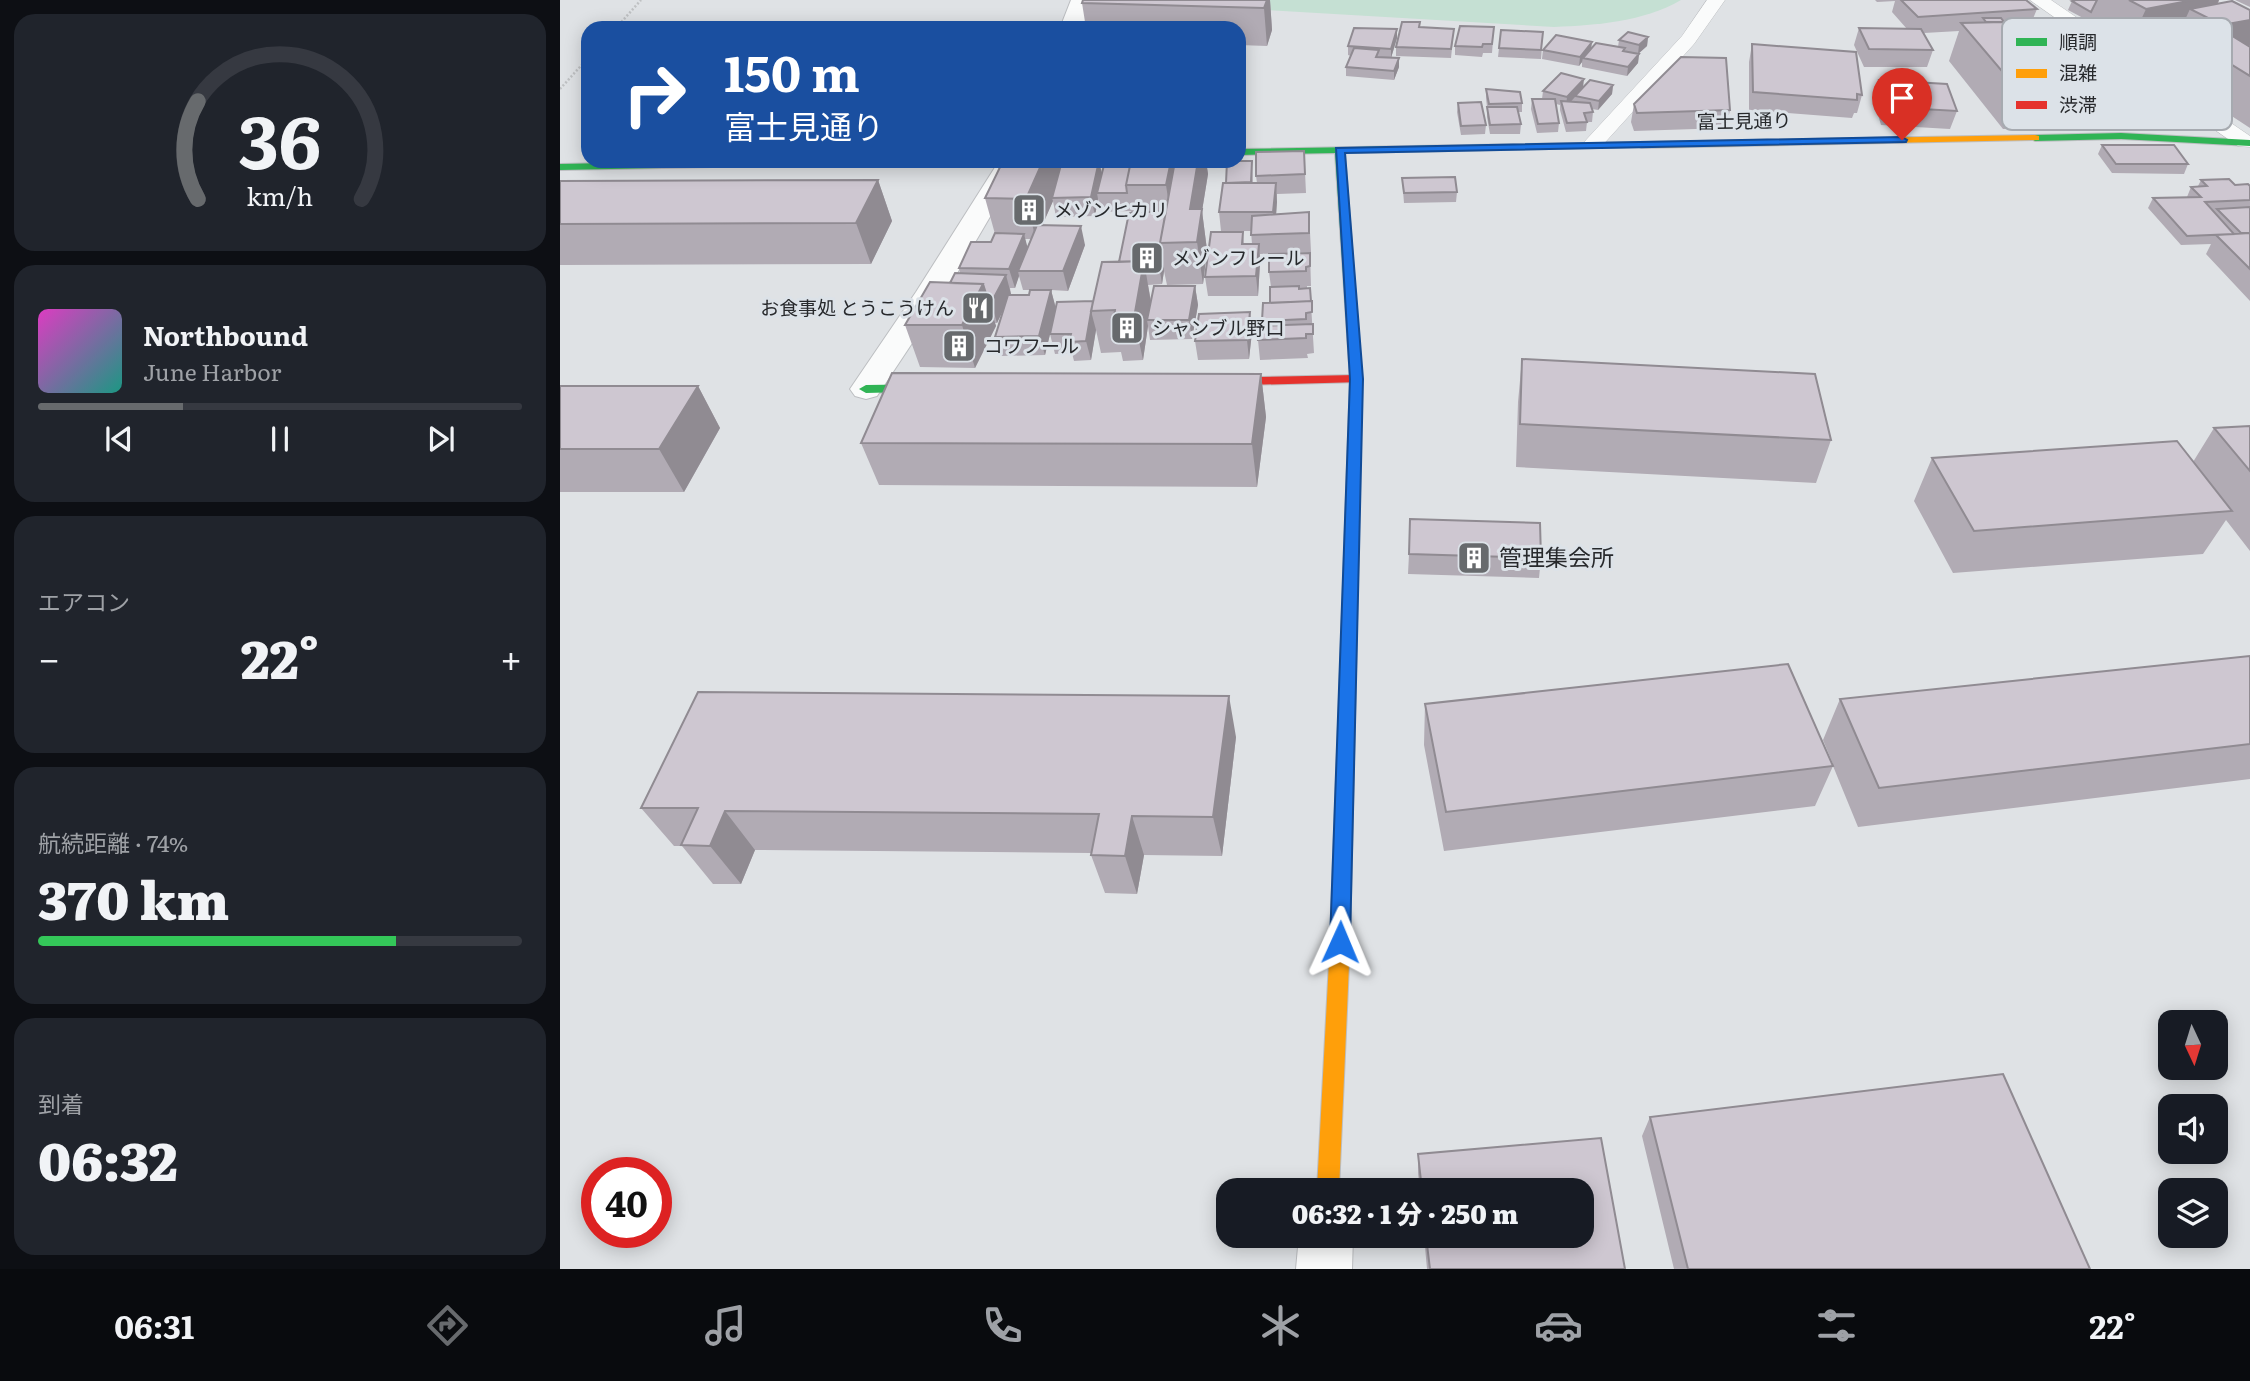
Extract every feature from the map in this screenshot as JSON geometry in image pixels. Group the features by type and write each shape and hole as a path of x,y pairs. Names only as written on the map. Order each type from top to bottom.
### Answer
{"street":[{"path":"1074,21 1082,0"},
{"name":"富士見通り","path":"1246,152 2121,136 2248,144"},
{"path":"1329,1178 1340,942 1356,379 1340,150"},
{"path":"560,167 581,167"},
{"path":"866,389 931,292 1007,168"},
{"path":"1193,382 1356,379"},
{"path":"866,389 947,387"},
{"path":"1324,1269 1325,1248"}],"lane":[{"path":"1593,144 1688,40 1716,0"},
{"path":"2039,0 2065,18"},
{"path":"2228,130 2248,144"}],"path":[{"path":"622,21 641,0"},
{"path":"560,89 581,66"}],"green space":[{"path":"1183,0 1681,0 1635,18 1554,27 1213,7"}],"building":[{"path":"1083,0 1267,0 1264,8 1082,3"},
{"path":"1901,0 2026,0 2037,9 1918,17"},
{"path":"2097,0 2091,12 2072,1"},
{"path":"2129,0 2193,0 2146,9"},
{"path":"2232,1 2250,10 2250,20 2232,23 2232,18 2208,18 2190,9"},
{"path":"1983,18 2002,19 2002,22 1986,22"},
{"path":"1402,22 1420,22 1419,27 1454,29 1451,49 1396,47"},
{"path":"2002,22 2002,71 1961,23"},
{"path":"1460,26 1494,27 1492,44 1483,44 1482,47 1455,46"},
{"path":"1354,28 1397,29 1391,49 1348,46"},
{"path":"1859,28 1921,29 1933,50 1869,49"},
{"path":"1501,30 1543,32 1541,50 1499,48"},
{"path":"1628,32 1648,37 1639,45 1619,40"},
{"path":"1556,35 1592,42 1580,57 1543,50"},
{"path":"2232,36 2250,47 2250,76 2232,65"},
{"path":"1596,43 1625,48 1623,51 1639,54 1628,67 1583,58"},
{"path":"1752,44 1856,52 1862,95 1857,94 1857,100 1753,92"},
{"path":"1354,48 1379,50 1376,57 1399,58 1394,71 1346,67"},
{"path":"1681,57 1726,58 1730,110 1637,113 1634,104"},
{"path":"1561,73 1584,79 1567,97 1543,91"},
{"path":"1590,80 1613,85 1599,101 1575,96"},
{"path":"1879,80 1947,84 1957,111 1886,107"},
{"path":"1486,89 1520,92 1522,103 1489,104"},
{"path":"1532,99 1555,99 1559,123 1538,124"},
{"path":"1561,101 1590,103 1593,112 1584,113 1587,122 1567,123"},
{"path":"1481,102 1486,125 1461,126 1458,103"},
{"path":"1487,107 1517,107 1521,124 1490,125"},
{"path":"2102,145 2174,145 2188,164 2116,164"},
{"path":"1304,151 1305,174 1256,176 1256,152"},
{"path":"1246,161 1252,161 1251,182 1226,183 1227,168 1246,168"},
{"path":"1000,168 1040,168 1026,199 985,198"},
{"path":"1060,168 1097,168 1091,197 1052,198"},
{"path":"1103,168 1130,168 1127,193 1097,193"},
{"path":"1130,168 1170,168 1166,185 1126,185"},
{"path":"1174,168 1197,168 1190,209 1202,209 1197,242 1160,243"},
{"path":"1455,177 1457,192 1404,193 1402,178"},
{"path":"2229,179 2235,185 2250,186 2250,200 2205,202 2234,234 2187,236 2153,198 2201,197 2191,187 2207,186 2201,180"},
{"path":"878,180 856,223 560,224 560,181"},
{"path":"1223,183 1276,183 1273,212 1219,212"},
{"path":"2250,207 2250,233 2241,233 2217,209"},
{"path":"1166,211 1159,265 1145,266 1144,261 1119,262 1129,213"},
{"path":"1309,212 1309,233 1251,235 1252,216"},
{"path":"1037,225 1081,226 1063,271 1018,271"},
{"path":"1211,232 1243,232 1242,244 1259,244 1256,276 1205,277"},
{"path":"995,233 1024,234 1009,269 959,268 971,242 991,242"},
{"path":"2250,233 2250,269 2216,235"},
{"path":"1310,253 1310,266 1306,267 1306,271 1269,272 1269,254"},
{"path":"1144,261 1134,318 1114,318 1115,310 1091,311 1102,262"},
{"path":"955,273 1006,275 989,303 983,284 950,283"},
{"path":"930,282 983,284 962,325 905,325"},
{"path":"1154,286 1195,286 1189,320 1147,320"},
{"path":"1299,286 1299,289 1310,288 1311,301 1270,303 1270,287"},
{"path":"1030,290 1051,290 1039,336 995,337 1008,295 1029,295"},
{"path":"1093,301 1086,341 1069,342 1071,334 1050,334 1057,302"},
{"path":"1312,301 1312,312 1306,313 1306,319 1262,321 1263,303"},
{"path":"1250,312 1247,340 1195,341 1199,314"},
{"path":"1313,324 1313,334 1306,334 1306,338 1258,340 1259,326"},
{"path":"1522,359 1815,374 1831,440 1520,424"},
{"path":"892,373 1261,374 1252,444 861,443"},
{"path":"560,386 698,386 659,449 560,449"},
{"path":"2250,426 2250,471 2214,428"},
{"path":"2177,441 2232,511 1974,531 1932,458"},
{"path":"1410,519 1540,523 1541,558 1409,554"},
{"path":"2250,656 2250,744 1879,788 1840,699"},
{"path":"1788,664 1833,766 1446,812 1425,704"},
{"path":"698,692 1229,696 1213,817 1132,816 1125,856 1091,855 1099,814 725,811 710,846 681,845 698,808 641,808"},
{"path":"2003,1074 2090,1269 1688,1269 1650,1117"},
{"path":"1601,1138 1625,1269 1430,1269 1427,1248 1594,1248 1594,1178 1421,1178 1418,1154"}],"traffic: fast":[{"path":"2035,138 2121,136 2250,143"},
{"path":"1246,152 1641,145"},
{"path":"1340,150 1356,379 1348,671"},
{"path":"560,167 581,167"},
{"path":"866,389 937,388"}],"traffic: slow":[{"path":"1641,145 2035,138"},
{"path":"1329,1178 1340,942 1348,671"}],"traffic: jam":[{"path":"1211,382 1356,379"}],"place":[{"name":"メゾンヒカリ","path":"1029,210"},
{"name":"メゾンフレール","path":"1147,258"},
{"name":"お食事処 とうこうけん","path":"978,308"},
{"name":"シャンブル野口","path":"1127,328"},
{"name":"コワフール","path":"959,346"},
{"name":"管理集会所","path":"1474,558"}],"route":[{"path":"1340,942 1356,379 1340,150 1902,140"}]}
